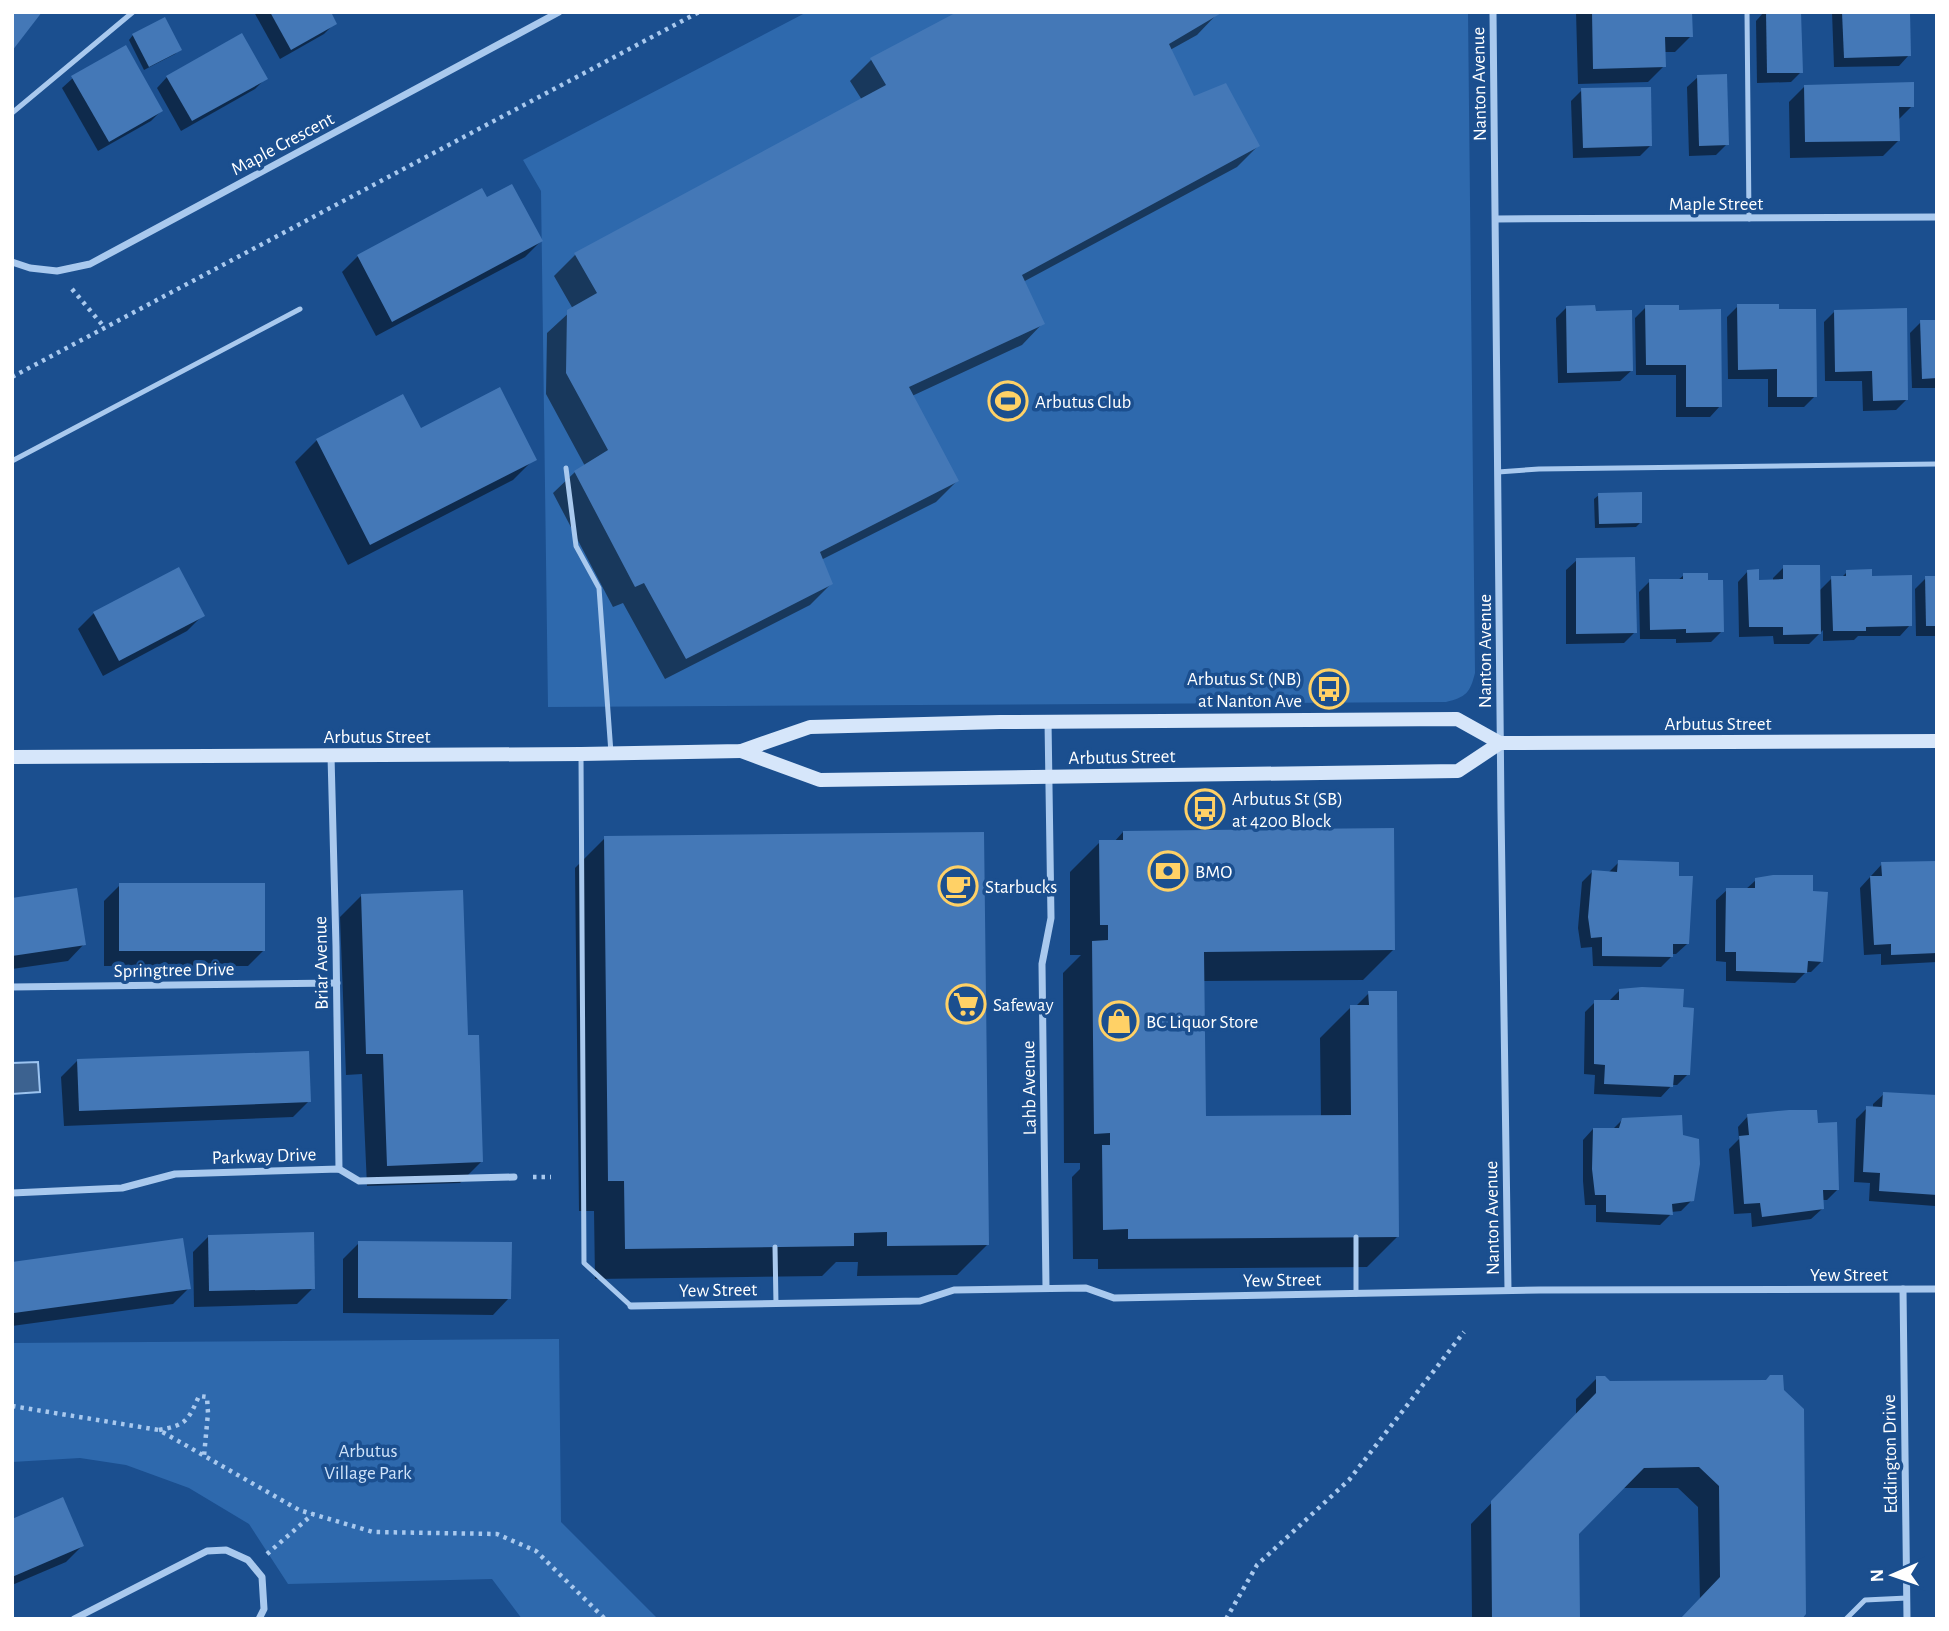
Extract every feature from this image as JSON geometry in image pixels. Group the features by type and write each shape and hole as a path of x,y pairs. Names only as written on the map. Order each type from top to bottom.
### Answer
{"main road":[{"name":"Arbutus Street","path":"12,757 741,751 810,727 1048,721 1457,719 1500,743 1937,741"},
{"name":"Arbutus Street","path":"741,751 820,780 1458,771 1500,743"}],"street":[{"name":"Maple Crescent","path":"12,262 30,268 57,271 90,264 559,12"},
{"name":"Nanton Avenue","path":"1493,12 1508,1290"},
{"name":"Maple Street","path":"1496,219 1937,217"},
{"name":"Lahb Avenue","path":"1046,1288 1042,964 1051,918 1048,721"},
{"name":"Briar Avenue","path":"331,756 339,1169"},
{"name":"Springtree Drive","path":"12,987 337,983"},
{"name":"Parkway Drive","path":"12,1193 121,1188 175,1174 339,1169 359,1181 514,1177"},
{"name":"Yew Street","path":"631,1306 920,1301 954,1290 1046,1288 1086,1288 1114,1298 1508,1290 1937,1289"},
{"name":"Eddington Drive","path":"1903,1289 1907,1619"},
{"path":"74,1619 207,1552 226,1550 248,1560 262,1577 264,1609 259,1619"}],"lane":[{"path":"12,113 133,12"},
{"path":"1747,12 1749,219"},
{"path":"12,461 300,309"},
{"path":"1498,472 1539,469 1937,464"},
{"path":"566,468 576,546 599,588 611,753"},
{"path":"581,754 584,1263 631,1306"},
{"path":"1356,1237 1356,1294"},
{"path":"775,1247 776,1304"},
{"path":"1846,1619 1865,1600 1907,1598"}],"path":[{"path":"12,377 699,12"},
{"path":"57,271 105,328"},
{"path":"1226,1619 1257,1565 1349,1480 1464,1332"},
{"path":"159,1430 178,1426 187,1419 199,1396 207,1397 204,1456"},
{"path":"12,1406 159,1430 299,1510 373,1532 496,1534 537,1551 605,1619"},
{"path":"253,1566 313,1514"}],"green space":[{"name":"Arbutus Club","path":"807,12 1468,12 1475,673 1466,693 1446,702 548,707 541,191 523,160"},
{"name":"Arbutus Village Park","path":"559,1339 561,1522 658,1619 522,1619 492,1579 288,1584 249,1524 189,1488 126,1465 80,1458 12,1462 12,1343"}],"shaded area":[{"path":"38,1062 40,1092 12,1094 12,1063"}],"building":[{"path":"12,12 42,12 12,51"},
{"path":"270,12 331,12 337,24 291,50"},
{"path":"957,12 1223,12 1169,44 1194,96 1226,83 1260,146 1022,275 1045,324 909,387 959,481 820,552 833,584 686,659 644,583 635,587 574,471 608,450 566,373 567,310 597,293 574,253 886,85 870,58"},
{"path":"1592,12 1692,12 1693,37 1665,37 1666,67 1593,69"},
{"path":"1766,12 1801,12 1803,73 1767,73"},
{"path":"1842,12 1910,12 1911,56 1844,58"},
{"path":"165,17 182,50 149,67 132,34"},
{"path":"242,33 268,79 192,121 166,76"},
{"path":"126,45 163,111 109,142 71,76"},
{"path":"1727,74 1729,145 1699,146 1697,75"},
{"path":"1914,82 1914,107 1899,107 1900,141 1805,142 1804,85"},
{"path":"1651,87 1652,146 1583,148 1581,88"},
{"path":"512,184 543,241 392,322 357,255 482,188 487,197"},
{"path":"1737,304 1779,304 1779,309 1816,309 1817,397 1777,397 1777,369 1738,370"},
{"path":"1595,305 1596,311 1632,310 1633,371 1567,373 1566,306"},
{"path":"1645,305 1679,305 1679,310 1721,309 1722,407 1686,407 1686,365 1646,365"},
{"path":"1907,308 1908,400 1873,401 1872,371 1835,372 1834,310"},
{"path":"1920,320 1937,320 1937,378 1922,379"},
{"path":"500,387 537,460 370,545 316,439 403,394 421,428"},
{"path":"1642,492 1642,523 1599,524 1598,493"},
{"path":"1635,557 1637,633 1576,634 1576,558"},
{"path":"1783,565 1820,565 1821,634 1783,635 1783,627 1749,627 1747,570 1759,569 1759,580 1783,579"},
{"path":"179,567 205,616 119,661 93,612"},
{"path":"1872,569 1872,576 1912,575 1912,626 1833,631 1831,576 1846,576 1846,570"},
{"path":"1683,573 1708,573 1708,580 1723,580 1724,632 1650,630 1649,579 1683,579"},
{"path":"1925,576 1937,576 1937,626 1926,626"},
{"path":"1394,828 1395,950 1204,952 1206,1116 1351,1115 1350,1005 1369,1005 1368,991 1397,991 1399,1237 1128,1239 1128,1229 1103,1230 1102,1145 1110,1145 1110,1133 1094,1134 1092,941 1108,940 1108,925 1100,925 1099,840 1123,840 1123,831"},
{"path":"984,832 989,1245 887,1246 887,1232 854,1233 854,1246 625,1249 624,1181 608,1181 604,836"},
{"path":"1618,860 1679,862 1679,876 1693,876 1689,944 1673,944 1673,957 1602,956 1602,937 1591,938 1588,917 1592,870 1617,872"},
{"path":"1937,861 1937,953 1891,955 1891,944 1874,945 1870,876 1882,876 1881,862"},
{"path":"1813,875 1813,891 1828,892 1823,962 1808,961 1807,973 1736,971 1736,952 1725,952 1726,888 1755,888 1755,878"},
{"path":"119,883 265,883 265,951 119,951"},
{"path":"77,888 86,945 12,956 12,898"},
{"path":"463,890 468,1035 479,1035 483,1162 387,1166 383,1054 366,1054 361,894"},
{"path":"1619,989 1684,989 1683,1007 1694,1008 1690,1075 1674,1075 1673,1087 1604,1084 1605,1065 1594,1064 1594,1000 1619,1000"},
{"path":"309,1051 311,1102 79,1111 77,1059"},
{"path":"1883,1092 1937,1095 1937,1195 1879,1191 1880,1173 1863,1172 1866,1106 1882,1107"},
{"path":"1817,1110 1818,1123 1837,1122 1839,1190 1823,1190 1824,1209 1762,1217 1760,1203 1744,1204 1739,1136 1749,1135 1747,1114"},
{"path":"1682,1115 1683,1135 1699,1139 1700,1164 1694,1201 1672,1204 1673,1215 1606,1212 1606,1195 1595,1195 1592,1169 1593,1128 1619,1128 1622,1118"},
{"path":"314,1232 315,1289 209,1291 208,1235"},
{"path":"183,1238 191,1289 14,1313 12,1262"},
{"path":"358,1241 512,1242 511,1299 358,1298"},
{"path":"1770,1375 1783,1375 1784,1390 1804,1409 1806,1614 1802,1619 1680,1619 1720,1577 1719,1486 1699,1467 1644,1468 1579,1534 1580,1619 1492,1619 1491,1501 1596,1393 1596,1376 1605,1376 1610,1381 1766,1380"},
{"path":"63,1497 84,1546 12,1577 12,1519"}],"place":[{"name":"Arbutus Club","path":"1008,401"},
{"name":"Arbutus St (NB) at Nanton Ave","path":"1329,689"},
{"name":"Arbutus St (SB) at 4200 Block","path":"1205,809"},
{"name":"BMO","path":"1168,871"},
{"name":"Starbucks","path":"958,886"},
{"name":"Safeway","path":"966,1004"},
{"name":"BC Liquor Store","path":"1119,1021"}]}
